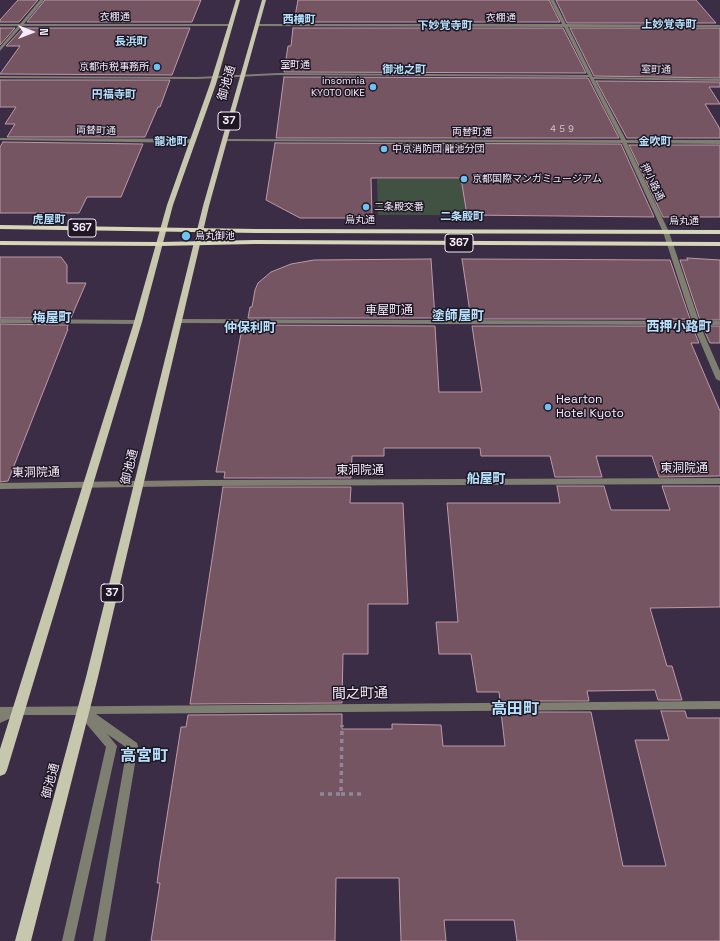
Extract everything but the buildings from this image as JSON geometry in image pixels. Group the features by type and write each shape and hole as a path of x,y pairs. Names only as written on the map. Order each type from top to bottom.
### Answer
{"highway":[{"name":"烏丸通","path":"0,228 720,232"},
{"name":"烏丸通","path":"0,243 720,244"}],"main road":[{"name":"御池通","path":"0,770 138,322 170,205 216,76 238,0"},
{"name":"御池通","path":"23,941 83,711 197,243 224,140 264,0"}],"street":[{"path":"0,50 42,0"},
{"name":"押小路通","path":"552,0 624,142 666,232 696,323 720,379"},
{"name":"衣棚通","path":"0,25 231,25"},
{"name":"衣棚通","path":"257,25 720,26"},
{"name":"室町通","path":"0,77 216,76 285,74 591,77 720,80"},
{"name":"両替町通","path":"0,139 193,141"},
{"name":"両替町通","path":"224,140 720,142"},
{"path":"0,321 138,322"},
{"name":"車屋町通","path":"178,321 720,323"},
{"name":"東洞院通","path":"0,486 720,481"},
{"name":"間之町通","path":"0,711 720,705"},
{"path":"0,719 18,711"},
{"path":"0,723 18,711"},
{"path":"68,941 112,746 83,711"},
{"path":"83,711 133,746 99,941"}],"path":[{"path":"341,794 343,708"},
{"path":"320,794 361,794"}],"green space":[{"path":"377,179 506,179 502,206 465,206 466,215 378,215"}],"place":[{"name":"京都市税事務所","path":"157,67"},
{"name":"insomnia KYOTO OIKE","path":"373,87"},
{"name":"中京消防団 龍池分団","path":"384,149"},
{"name":"京都国際マンガミュージアム","path":"464,179"},
{"name":"二条殿交番","path":"366,207"},
{"name":"烏丸御池","path":"186,236"},
{"name":"Hearton Hotel Kyoto","path":"548,407"}],"district":[{"name":"西横町","path":"299,20"},
{"name":"上妙覚寺町","path":"669,25"},
{"name":"下妙覚寺町","path":"445,26"},
{"name":"長浜町","path":"131,42"},
{"name":"御池之町","path":"404,70"},
{"name":"円福寺町","path":"114,95"},
{"name":"龍池町","path":"171,142"},
{"name":"金吹町","path":"655,142"},
{"name":"二条殿町","path":"462,217"},
{"name":"虎屋町","path":"49,220"},
{"name":"塗師屋町","path":"458,316"},
{"name":"梅屋町","path":"52,318"},
{"name":"西押小路町","path":"679,327"},
{"name":"仲保利町","path":"250,328"},
{"name":"船屋町","path":"486,479"},
{"name":"高田町","path":"515,710"},
{"name":"高宮町","path":"144,757"}]}
